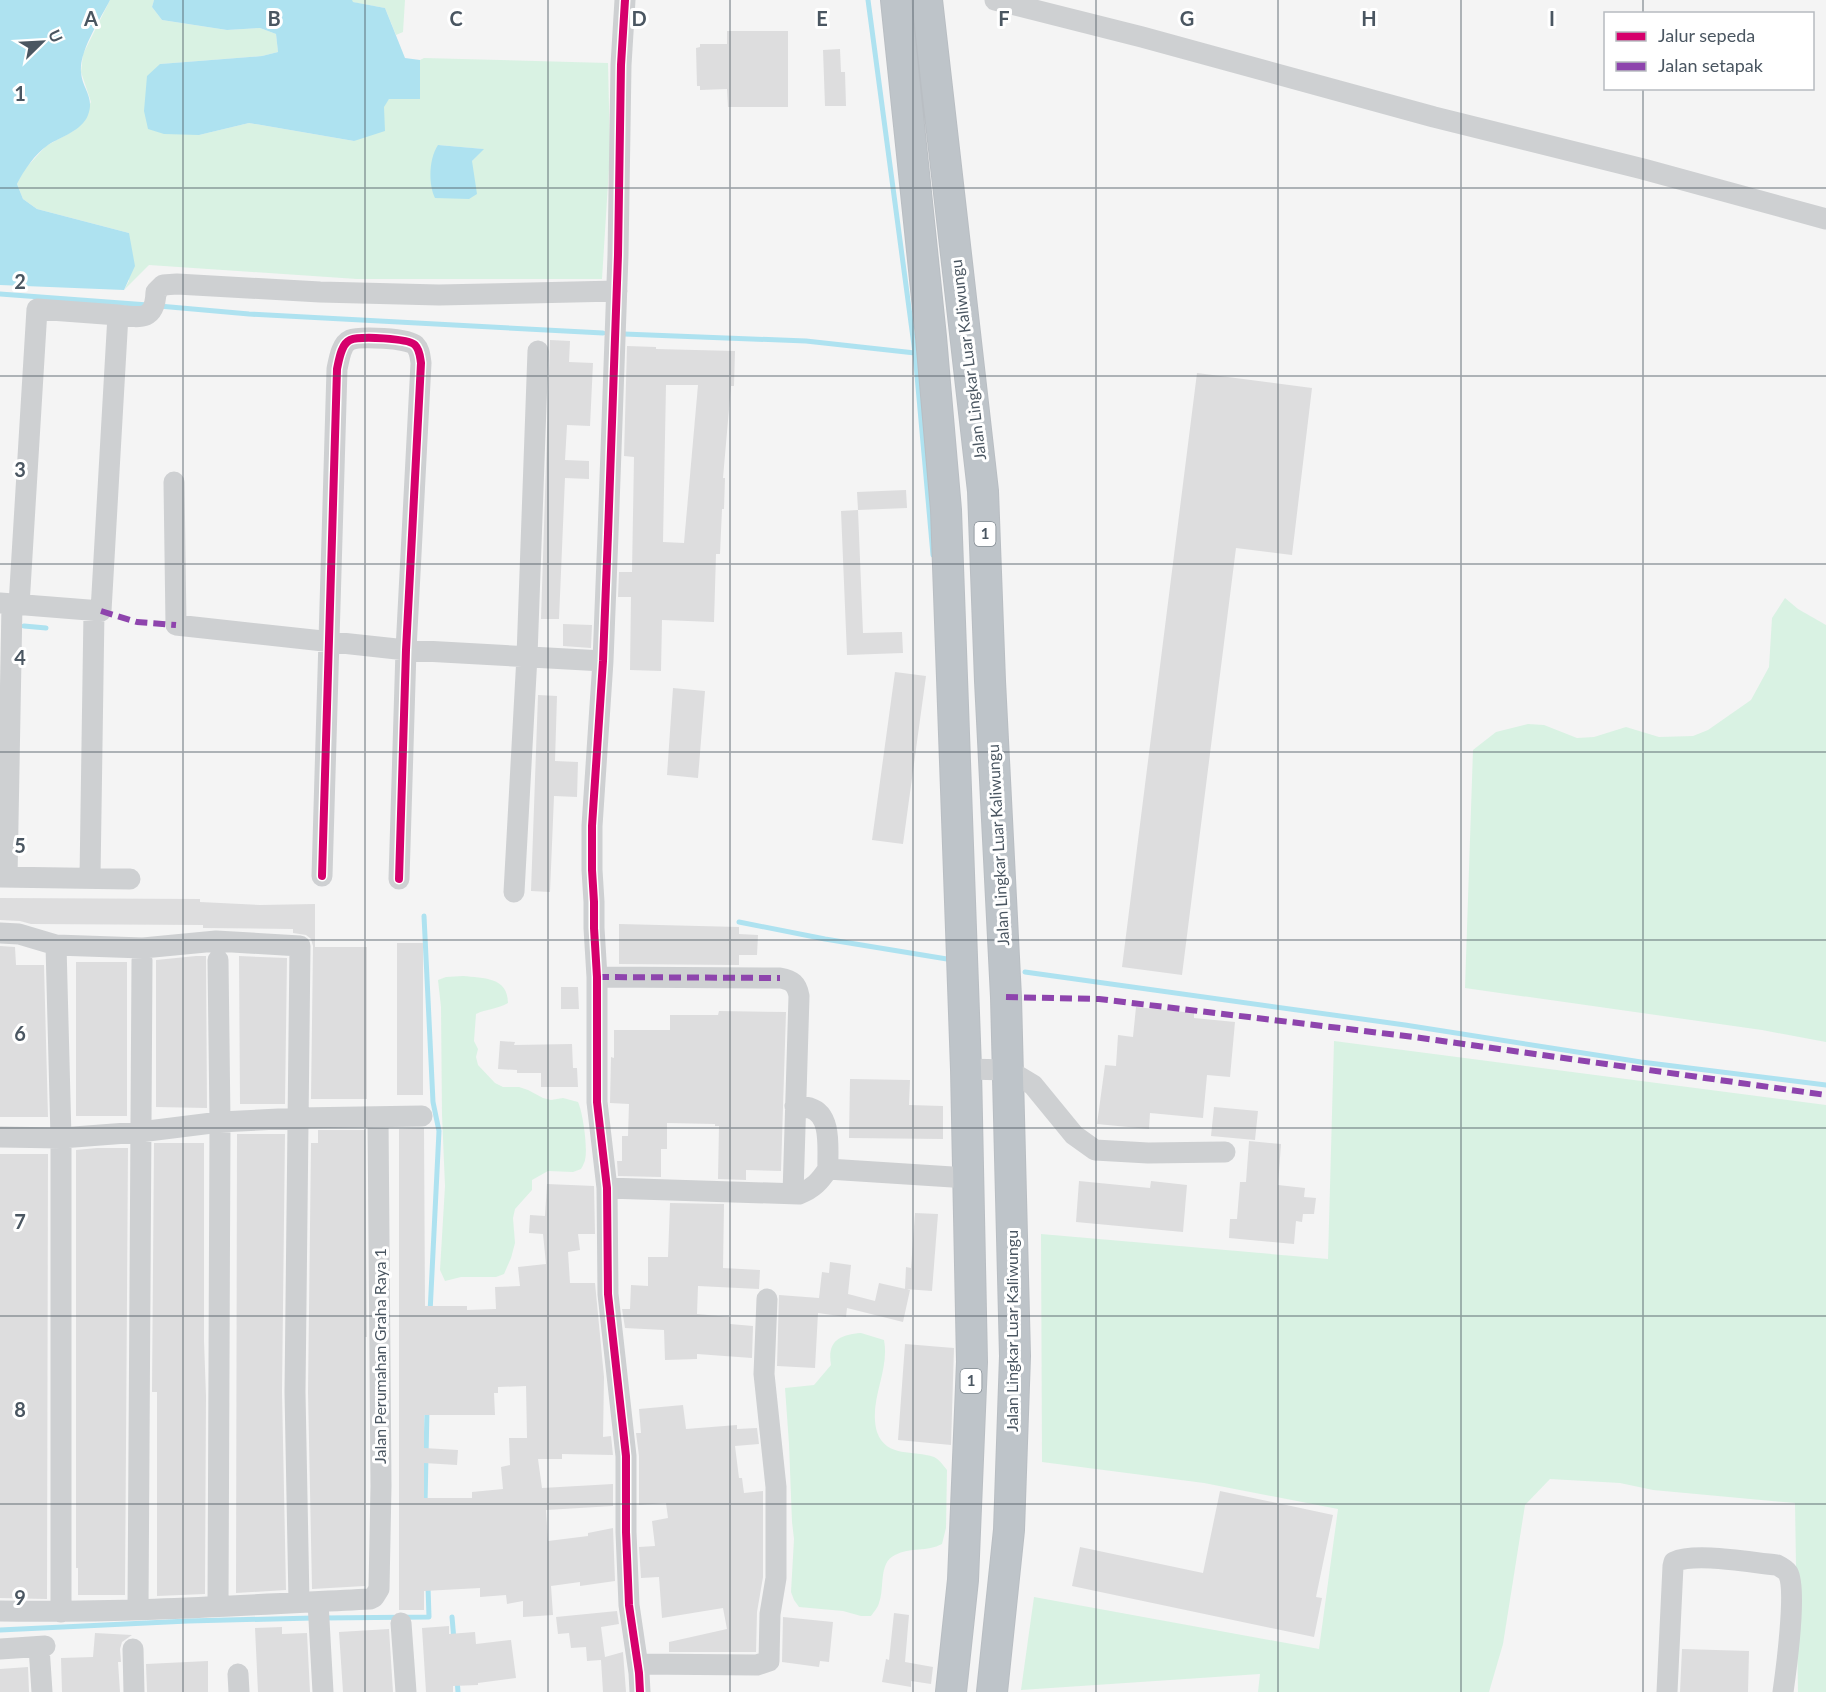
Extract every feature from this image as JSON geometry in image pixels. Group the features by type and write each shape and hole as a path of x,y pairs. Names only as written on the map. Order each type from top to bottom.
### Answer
{"highway":[{"name":"Jalan Lingkar Luar Kaliwungu","path":"896,0 931,337 946,510 966,1069 972,1362 963,1580 951,1692"},
{"name":"Jalan Lingkar Luar Kaliwungu","path":"927,0 983,491 1006,997 1015,1356 1009,1530 992,1692"}],"street":[{"path":"625,0 621,65 616,291 603,661 592,826 597,977 597,1102 607,1188 608,1294 626,1456 629,1594 640,1692"},
{"path":"995,0 1826,219"},
{"path":"130,879 3,877 10,604 37,309 141,318 150,313 156,302 156,292 163,285 177,284 298,291 439,295 616,291"},
{"path":"10,604 101,611 118,315"},
{"path":"322,876 337,369 345,344 351,339 379,338 404,340 414,344 419,351 421,363 406,650 399,879"},
{"path":"514,892 527,656 538,351"},
{"path":"174,482 176,625 406,650 603,661"},
{"path":"90,878 94,611"},
{"path":"0,933 19,934 56,945 143,948 216,941 300,946 295,1392 323,1692"},
{"path":"56,945 61,1138 61,1612"},
{"path":"138,1609 142,960"},
{"path":"218,960 220,1122 218,1606"},
{"path":"597,977 780,978 794,983 799,996 795,1106 796,1194"},
{"path":"966,1069 1008,1070 1034,1085 1074,1136 1095,1150 1148,1153 1225,1152"},
{"path":"607,1188 796,1194 808,1190 820,1181 828,1169 827,1124 812,1108 795,1106"},
{"path":"0,1137 61,1138 140,1132 220,1122 298,1118 422,1116"},
{"name":"Jalan Perumahan Graha Raya 1","path":"0,1611 61,1612 218,1606 314,1608 375,1597 379,1589 381,1474 378,1117"},
{"path":"828,1169 968,1178"},
{"path":"638,1664 757,1665 769,1661 770,1614 776,1578 776,1487 764,1374 767,1299"},
{"path":"1667,1692 1673,1566 1678,1560 1698,1558 1777,1565 1788,1572 1792,1591 1783,1692"},
{"path":"401,1623 406,1692"},
{"path":"0,1649 42,1647 42,1692"},
{"path":"133,1649 134,1692"}],"green space":[{"path":"110,0 154,0 152,7 162,20 227,30 260,28 276,34 278,52 262,56 160,64 199,135 249,123 354,141 389,99 419,98 420,60 424,58 608,63 610,152 602,279 357,279 149,265 124,290 129,281 129,233 37,209 23,199 17,184 24,170 46,146 75,130 91,102 81,72 83,54","holes":["438,145 483,149 472,161"]},
{"path":"352,0 405,0 403,32 396,35 385,8 352,2"},
{"path":"1785,598 1798,609 1826,625 1826,1042 1762,1030 1465,988 1473,750 1496,732 1528,724 1544,725 1577,738 1594,737 1626,727 1659,737 1693,736 1708,730 1751,700 1769,667 1772,618"},
{"path":"463,976 493,980 504,988 507,994 508,1003 476,1014 474,1041 478,1049 476,1057 478,1065 495,1083 503,1087 519,1087 551,1100 563,1098 578,1102 582,1114 586,1155 581,1169 573,1172 548,1171 532,1180 532,1190 515,1209 513,1218 515,1243 504,1274 496,1277 461,1277 445,1281 440,1270 445,1186 441,1007 438,980"},
{"path":"1334,1041 1826,1105 1826,1692 1798,1692 1795,1503 1653,1490 1620,1483 1550,1479 1525,1505 1503,1644 1489,1692 1258,1692 1260,1674 1021,1690 1034,1597 1319,1649 1338,1509 1204,1483 1042,1462 1041,1234 1328,1259"},
{"path":"861,1333 884,1340 884,1363 875,1409 877,1432 881,1440 887,1446 901,1452 934,1457 947,1470 946,1528 942,1544 907,1551 890,1559 884,1570 879,1603 871,1616 799,1607 791,1592 794,1539 785,1388 814,1385 831,1365 831,1350 836,1341 846,1335"}],"water":[{"path":"0,0 110,0 83,54 81,72 90,103 85,121 39,153 26,168 17,184 23,199 37,209 129,233 135,266 124,290 0,285"},
{"path":"154,0 352,0 385,8 405,58 420,60 420,99 389,99 384,107 385,131 354,141 249,123 199,135 164,134 148,129 144,111 147,76 160,64 262,56 278,52 276,34 260,28 227,30 162,20 152,7"},
{"path":"438,145 484,149 472,161 477,194 469,199 435,198 430,171"}],"building":[{"path":"727,31 788,31 788,107 728,107 727,89 700,90 700,86 697,86 696,48 700,47 700,44 727,44"},
{"path":"840,49 841,72 845,72 846,106 825,106 823,50"},
{"path":"550,340 570,341 569,362 593,363 590,426 567,425 565,460 589,461 589,479 565,478 559,619 541,619"},
{"path":"627,346 735,351 734,386 731,386 723,478 725,478 724,509 722,509 720,554 716,554 714,622 662,620 661,671 630,670 631,597 618,597 619,572 632,572 634,457 624,456","holes":["666,385 698,385 684,543 663,542"]},
{"path":"1197,373 1312,388 1292,555 1236,548 1182,975 1122,967"},
{"path":"906,490 907,508 858,510 857,492"},
{"path":"858,510 863,633 902,632 903,653 847,655 841,511"},
{"path":"563,624 592,625 591,648 563,646"},
{"path":"895,672 926,676 903,844 872,840"},
{"path":"673,688 705,691 698,778 667,775"},
{"path":"538,695 557,696 555,761 578,762 577,797 554,796 550,892 531,891"},
{"path":"0,898 200,899 200,902 260,905 315,904 315,947 367,947 367,1099 311,1099 313,946 311,939 306,935 293,933 293,929 203,928 203,925 31,924 0,920"},
{"path":"619,924 739,927 739,934 758,935 757,955 739,955 739,965 619,964"},
{"path":"397,943 423,943 423,1095 397,1095"},
{"path":"0,946 15,947 16,965 44,965 48,1117 0,1117"},
{"path":"206,956 207,1108 156,1107 156,960"},
{"path":"239,956 287,958 285,1104 240,1104"},
{"path":"76,962 127,962 127,1116 76,1116"},
{"path":"561,987 578,987 579,1009 561,1009"},
{"path":"1136,1007 1194,1013 1194,1018 1235,1022 1230,1077 1207,1075 1203,1118 1150,1113 1149,1129 1097,1124 1105,1065 1116,1066 1118,1035 1133,1037"},
{"path":"719,1011 786,1012 781,1171 746,1170 746,1180 718,1179 719,1126 667,1123 667,1149 661,1149 661,1177 618,1176 617,1161 622,1161 622,1136 628,1136 629,1104 610,1103 614,1030 670,1030 670,1015 718,1015"},
{"path":"500,1041 515,1042 514,1045 572,1044 573,1068 577,1068 578,1087 541,1087 541,1073 517,1073 517,1070 498,1069"},
{"path":"850,1079 910,1080 909,1105 943,1106 943,1139 849,1138"},
{"path":"1214,1107 1258,1111 1255,1140 1211,1136"},
{"path":"424,1128 425,1306 467,1306 467,1310 496,1309 495,1287 520,1286 518,1267 546,1264 543,1234 529,1233 530,1215 545,1216 547,1184 594,1186 595,1234 578,1234 580,1250 568,1252 570,1283 595,1283 604,1377 603,1437 611,1436 613,1455 562,1454 562,1459 538,1459 542,1488 613,1484 613,1506 546,1510 548,1541 588,1536 588,1533 613,1528 615,1581 580,1586 580,1582 551,1586 553,1615 523,1617 523,1601 507,1604 506,1595 480,1597 480,1588 424,1591 424,1610 399,1610 399,1129","holes":["526,1386 527,1438 509,1438 510,1465 501,1467 503,1489 472,1492 472,1498 424,1498 424,1463 457,1465 458,1450 424,1448 424,1415 495,1415 494,1393 498,1393 498,1387"]},
{"path":"318,1130 365,1130 367,1337 365,1337 365,1586 312,1589 308,1392 311,1143 318,1143"},
{"path":"237,1134 285,1134 282,1392 286,1590 236,1593"},
{"path":"1249,1141 1281,1144 1278,1185 1305,1188 1304,1197 1316,1198 1314,1214 1303,1214 1302,1222 1296,1221 1294,1244 1229,1238 1230,1219 1237,1219 1240,1182 1246,1182"},
{"path":"154,1143 204,1143 205,1594 157,1596 157,1392 152,1392"},
{"path":"128,1148 125,1595 78,1595 78,1568 76,1568 76,1150"},
{"path":"0,1154 48,1154 47,1599 0,1598"},
{"path":"1079,1181 1150,1188 1151,1181 1187,1185 1183,1232 1076,1222"},
{"path":"670,1203 724,1204 723,1268 760,1270 759,1289 698,1286 697,1314 730,1317 730,1324 753,1326 752,1358 697,1354 697,1359 665,1360 664,1330 625,1328 622,1309 630,1309 631,1285 648,1286 648,1257 668,1257"},
{"path":"915,1213 938,1214 932,1291 905,1289 906,1267 911,1268"},
{"path":"830,1262 851,1265 848,1294 875,1301 879,1283 910,1290 903,1322 847,1308 846,1317 818,1313 815,1368 777,1366 779,1295 819,1298 822,1272 829,1273"},
{"path":"905,1344 954,1348 951,1445 898,1440"},
{"path":"683,1405 686,1429 737,1425 737,1429 757,1428 759,1444 735,1446 739,1478 742,1478 744,1493 763,1491 763,1577 757,1612 756,1652 669,1652 669,1642 727,1629 723,1608 662,1618 659,1577 641,1578 639,1547 655,1546 652,1521 668,1518 666,1503 639,1505 639,1456 636,1433 641,1433 639,1409"},
{"path":"1220,1491 1333,1515 1316,1597 1322,1598 1314,1637 1072,1586 1080,1547 1203,1573"},
{"path":"617,1611 619,1624 601,1627 605,1657 623,1652 626,1692 603,1692 601,1660 587,1661 586,1647 571,1648 569,1633 558,1634 556,1617"},
{"path":"894,1613 909,1615 905,1662 933,1667 931,1684 911,1681 911,1687 882,1682 886,1659 889,1660"},
{"path":"783,1617 833,1622 829,1662 820,1661 819,1667 782,1662"},
{"path":"449,1626 449,1634 475,1632 476,1644 511,1640 516,1678 478,1683 478,1685 453,1686 453,1692 426,1692 422,1628"},
{"path":"282,1627 282,1634 307,1633 310,1692 258,1692 255,1628"},
{"path":"389,1629 393,1692 343,1692 339,1632"},
{"path":"95,1633 132,1635 122,1642 120,1649 121,1662 118,1662 120,1692 62,1692 61,1658 93,1657"},
{"path":"1682,1649 1749,1651 1748,1692 1680,1692"},
{"path":"208,1661 208,1692 147,1692 146,1664"},
{"path":"28,1667 29,1692 0,1692 0,1669"}],"waterway":[{"path":"868,0 915,353 933,555"},
{"path":"0,294 148,305"},
{"path":"159,306 249,314 603,333"},
{"path":"624,334 806,341 915,353"},
{"path":"24,626 46,628"},
{"path":"424,916 433,1102 439,1131 430,1313"},
{"path":"739,922 953,960"},
{"path":"1025,972 1405,1025 1641,1062 1826,1085"},
{"path":"425,1504 427,1409"},
{"path":"322,1618 429,1617 428,1586"},
{"path":"452,1617 454,1640"},
{"path":"0,1630 313,1618"},
{"path":"457,1679 458,1692"}],"marked path":[{"path":"101,611 137,622 176,625"},
{"path":"597,977 780,978"},
{"path":"1006,997 1099,999 1414,1037 1826,1095"}],"cycle path":[{"path":"625,0 621,65 618,255 608,534 603,661 592,826 592,870 597,977 597,1102 607,1188 608,1294 626,1456 629,1605 640,1692"},
{"path":"322,876 337,369 342,349 350,340 384,338 415,345 419,351 421,363 406,650 399,879"}]}
